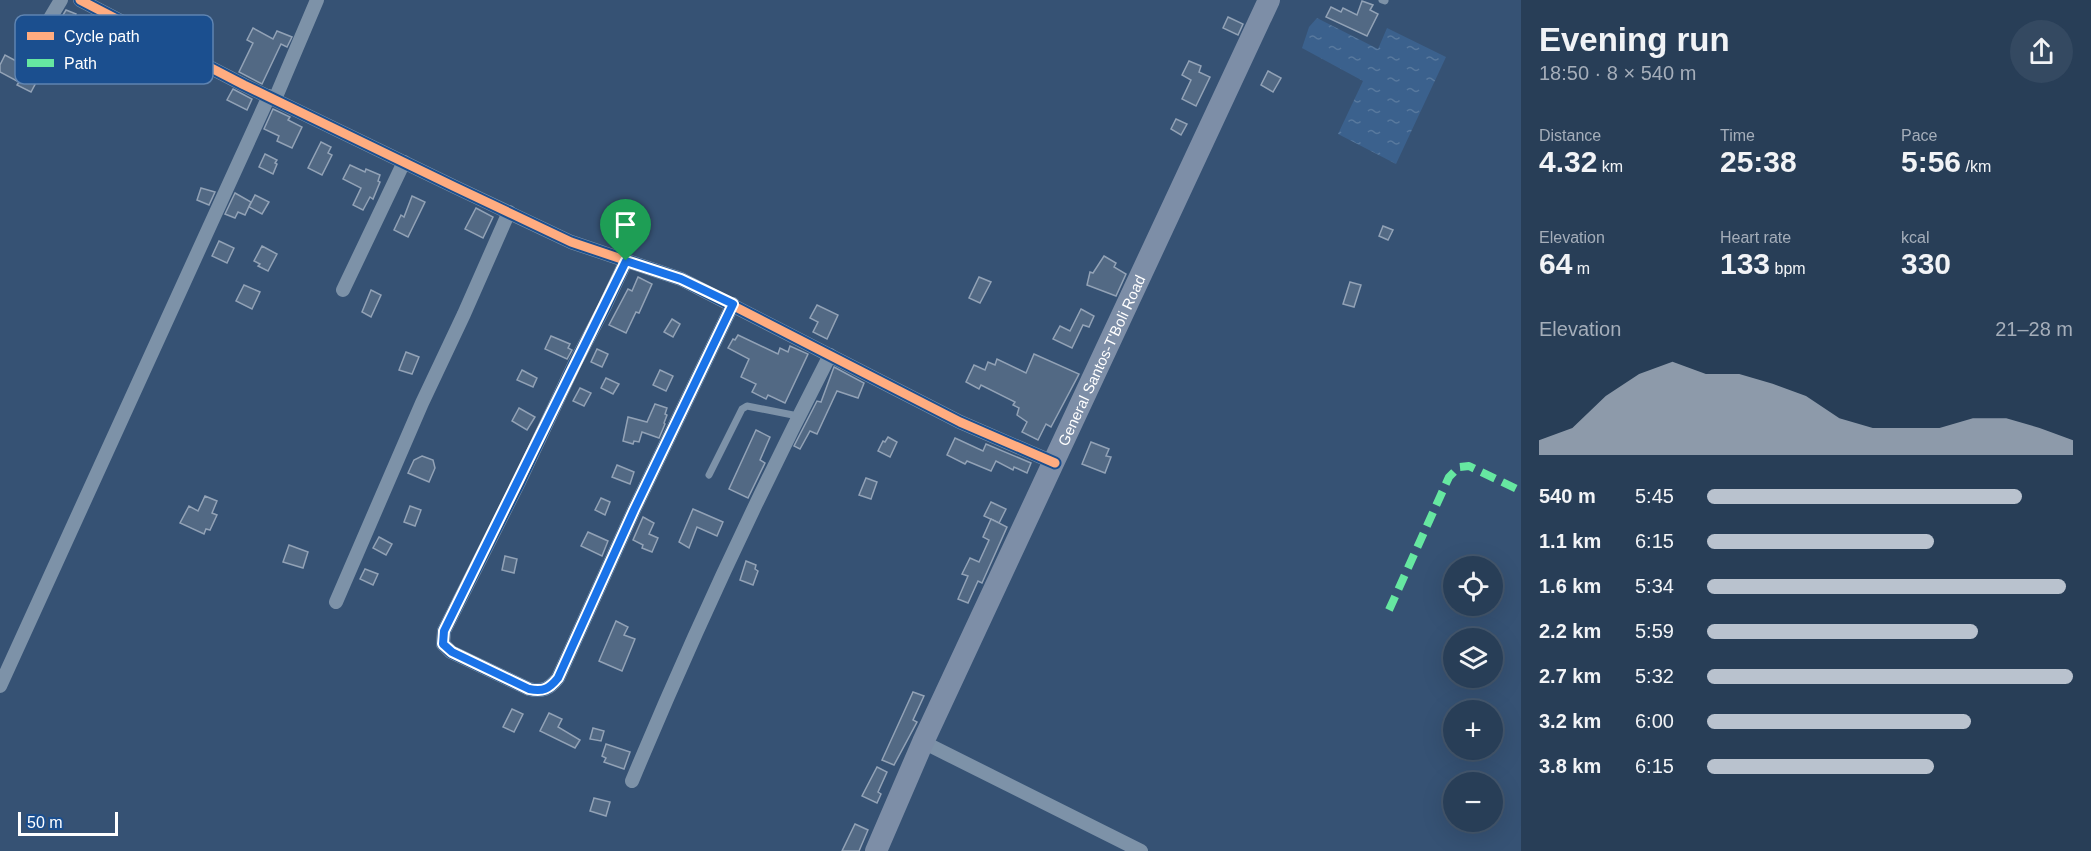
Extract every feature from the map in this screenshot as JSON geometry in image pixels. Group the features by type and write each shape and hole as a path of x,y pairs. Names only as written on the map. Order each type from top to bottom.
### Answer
{"main road":[{"name":"General Santos-T'Boli Road","path":"876,851 923,742 1269,0"}],"street":[{"path":"52,15 61,0"},
{"path":"80,0 109,15"},
{"path":"0,686 317,0"},
{"path":"213,68 571,242 681,279 960,422 1055,463"},
{"path":"343,290 404,162"},
{"path":"336,602 422,403 509,212"},
{"path":"626,261 571,369 519,482 442,638 443,644 452,652 529,689 546,690 558,678 638,500 733,304"},
{"path":"632,781 677,673 748,519 830,355"},
{"path":"923,742 1112,845 1141,851"}],"lane":[{"path":"709,475 742,409 747,406 798,416"}],"water":[{"path":"1317,18 1378,49 1387,28 1446,57 1396,164 1338,134 1363,81 1302,48 1309,27"}],"building":[{"path":"1362,1 1373,5 1370,10 1378,14 1367,36 1326,17 1331,7 1341,12 1343,8 1357,15"},
{"path":"66,10 76,14 76,15 63,15"},
{"path":"1228,17 1243,24 1238,35 1223,28"},
{"path":"253,28 273,39 277,31 292,37 287,47 281,44 262,84 239,72 253,43 247,40"},
{"path":"5,55 15,60 15,80 0,72 0,65"},
{"path":"1189,61 1201,66 1199,72 1210,77 1196,106 1182,99 1191,80 1182,75"},
{"path":"1268,71 1281,78 1273,92 1261,85"},
{"path":"18,84 35,84 31,92"},
{"path":"233,89 252,99 247,110 227,100"},
{"path":"273,109 290,117 288,120 302,127 292,148 277,141 279,136 264,129"},
{"path":"1176,119 1187,124 1181,135 1171,129"},
{"path":"321,142 331,147 328,153 332,155 322,175 308,168"},
{"path":"265,154 277,160 273,174 259,167"},
{"path":"350,165 365,172 366,169 380,175 378,181 380,182 373,199 370,197 363,210 353,205 361,188 343,179"},
{"path":"201,188 215,192 209,205 197,200"},
{"path":"235,193 251,202 245,215 238,212 235,218 225,214"},
{"path":"255,195 269,202 262,214 249,207"},
{"path":"412,196 425,202 408,237 394,230 401,215 404,217"},
{"path":"476,208 493,217 483,238 465,229"},
{"path":"1383,226 1393,230 1388,240 1379,236"},
{"path":"219,241 234,248 227,263 212,256"},
{"path":"262,246 277,254 268,271 254,261"},
{"path":"1104,256 1116,263 1114,267 1126,274 1116,296 1087,285 1090,272 1093,273"},
{"path":"638,277 652,284 639,313 636,312 626,333 609,325 628,289 632,291"},
{"path":"979,277 991,282 980,303 969,298"},
{"path":"1350,282 1361,285 1354,307 1343,304"},
{"path":"244,285 260,292 252,309 236,301"},
{"path":"371,290 381,295 371,317 362,312"},
{"path":"817,305 838,315 827,339 813,332 818,322 810,318"},
{"path":"1081,309 1094,316 1089,327 1083,325 1072,348 1053,339 1060,326 1070,331"},
{"path":"672,319 680,324 673,337 664,332"},
{"path":"738,335 778,354 780,348 788,352 790,346 808,354 785,403 768,395 766,399 752,392 756,384 741,377 749,359 728,348"},
{"path":"551,336 570,344 568,348 572,350 567,359 545,349"},
{"path":"597,349 608,354 602,367 591,362"},
{"path":"406,352 419,357 412,374 399,370"},
{"path":"1034,354 1079,374 1051,427 1046,424 1038,440 1022,432 1027,422 1017,415 1019,408 1013,405 1015,402 981,385 979,389 966,382 974,365 985,370 988,362 995,365 997,359 1026,373"},
{"path":"834,367 864,383 858,398 837,391 817,434 810,431 800,449 794,446 817,401 821,402"},
{"path":"522,370 537,378 533,387 517,380"},
{"path":"660,370 673,376 666,391 653,385"},
{"path":"606,378 619,384 613,394 601,388"},
{"path":"580,388 591,393 584,406 573,401"},
{"path":"655,404 667,408 665,424 659,438 642,432 639,442 634,441 633,444 623,441 628,417 647,422"},
{"path":"519,408 535,417 527,430 512,421"},
{"path":"756,430 770,437 760,460 765,463 748,498 729,489"},
{"path":"888,437 897,442 890,457 878,451"},
{"path":"955,438 983,451 986,444 1031,463 1027,473 1014,467 1013,470 996,461 991,471 967,461 965,464 947,455"},
{"path":"1091,442 1109,449 1106,456 1111,457 1105,473 1082,464"},
{"path":"422,456 433,460 435,468 429,482 408,473 414,460"},
{"path":"617,465 634,472 630,484 612,477"},
{"path":"866,478 877,482 871,499 859,495"},
{"path":"205,496 217,501 212,513 217,515 210,530 206,529 204,534 180,523 189,506 198,511"},
{"path":"601,498 610,502 605,515 595,510"},
{"path":"991,502 1006,509 999,523 984,516"},
{"path":"410,506 421,510 415,526 404,522"},
{"path":"693,509 723,522 717,536 697,527 689,548 679,542"},
{"path":"643,517 654,523 649,534 658,538 652,552 642,548 643,545 633,540"},
{"path":"991,519 1007,527 982,583 978,581 968,603 958,599 968,576 962,574 970,558 979,562 989,540 983,537"},
{"path":"588,532 608,541 602,556 581,546"},
{"path":"379,537 392,544 386,555 373,548"},
{"path":"289,545 308,552 303,568 283,562"},
{"path":"505,556 517,559 514,573 502,570"},
{"path":"746,561 756,565 755,569 758,571 753,585 740,580"},
{"path":"365,569 378,574 373,585 360,579"},
{"path":"616,621 628,627 624,635 635,639 622,671 599,661"},
{"path":"913,692 924,696 913,720 917,722 894,765 882,760"},
{"path":"512,709 523,714 514,732 503,727"},
{"path":"549,713 562,719 558,727 580,740 575,748 540,731"},
{"path":"593,728 604,731 601,741 590,739"},
{"path":"606,744 630,752 624,769 604,762 606,758 602,756"},
{"path":"877,767 887,772 878,792 881,794 877,803 862,796"},
{"path":"594,798 610,802 606,816 590,811"},
{"path":"855,824 868,830 859,851 842,851"}],"marked path":[{"path":"1389,610 1449,477 1459,467 1469,466 1521,491"}],"cycle path":[{"path":"80,0 109,15"},
{"path":"213,69 571,242 681,279 960,422 1055,463"},
{"path":"626,261 444,631 443,644 451,652 529,689 545,689 558,678 634,510 733,304"}],"route":[{"path":"626,261 681,279 733,304 676,419 558,678 546,690 538,691 529,689 452,652 443,644 442,638 626,261"}]}
